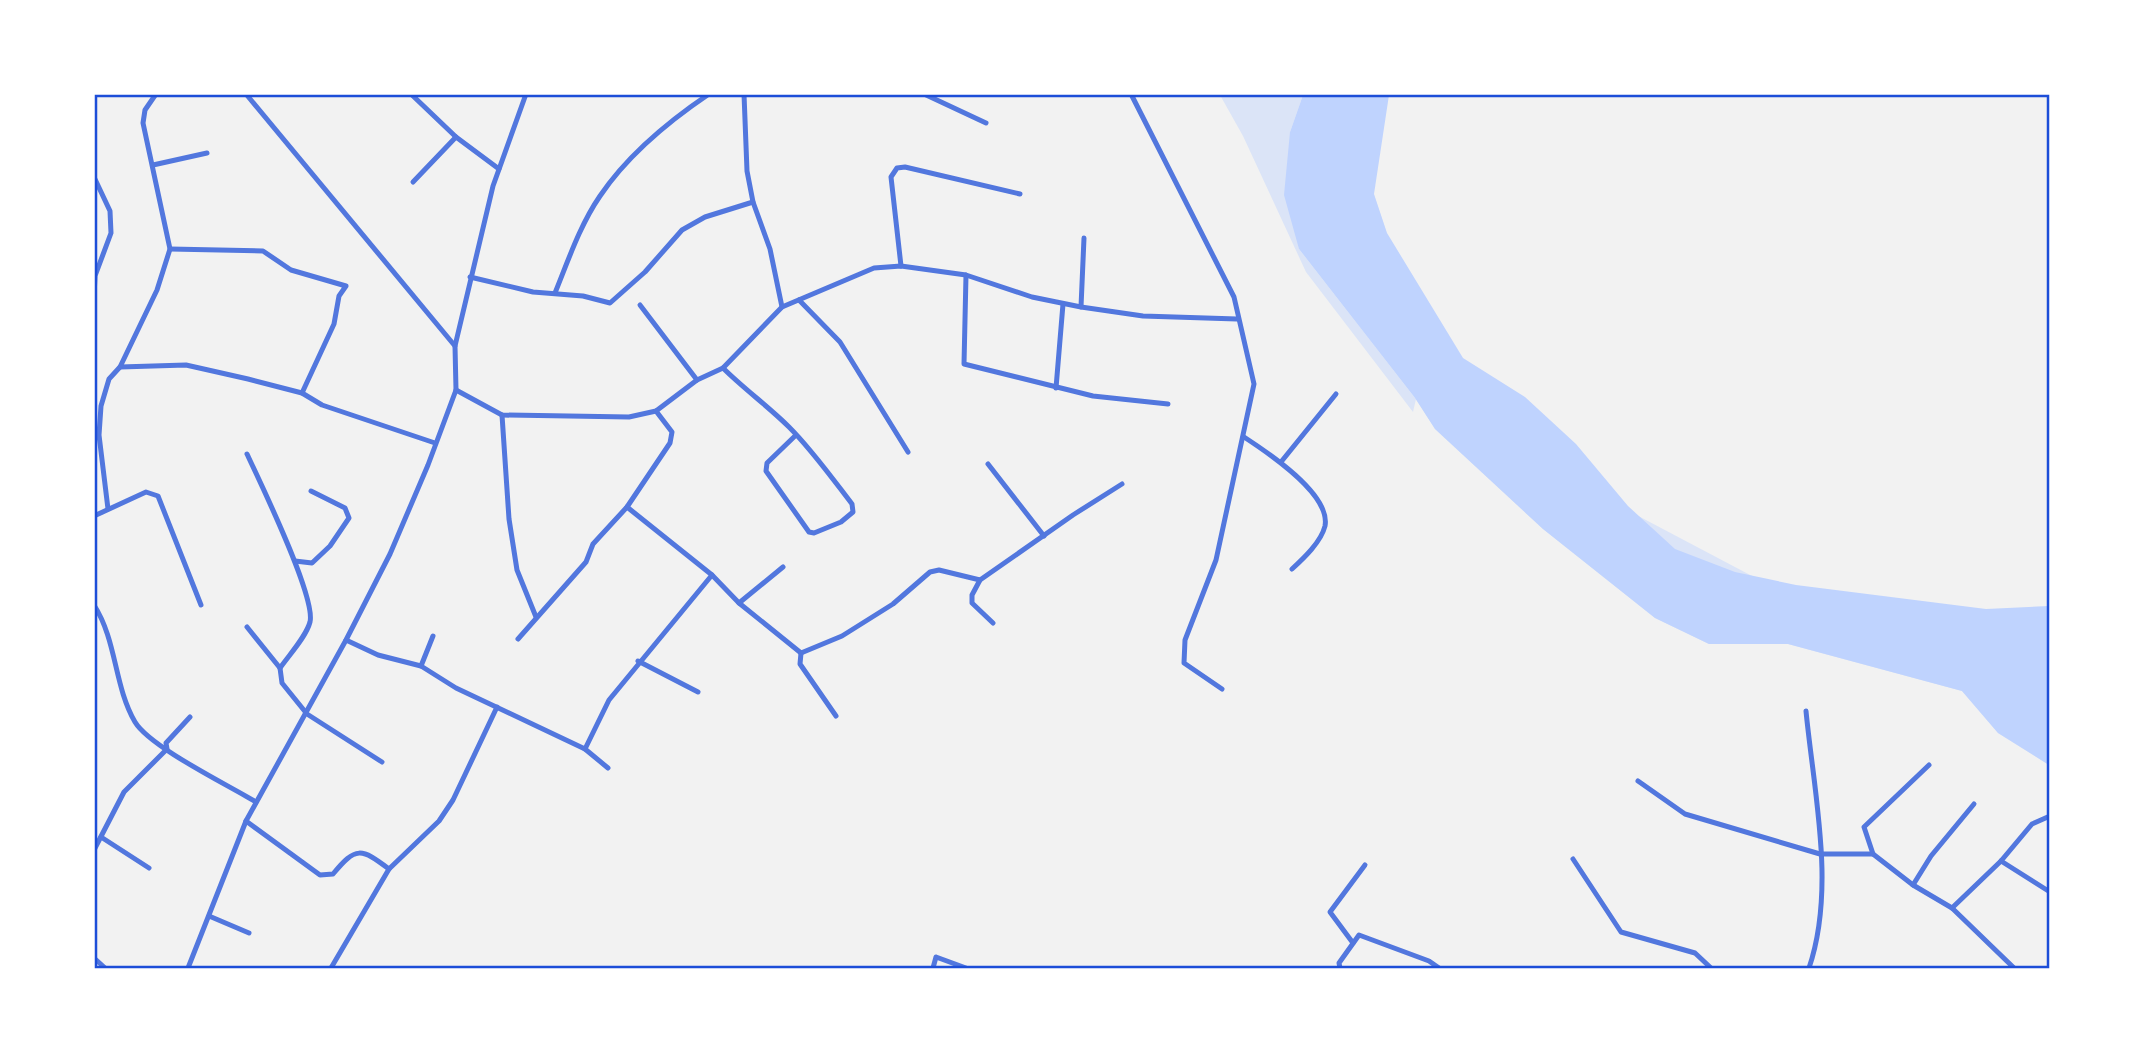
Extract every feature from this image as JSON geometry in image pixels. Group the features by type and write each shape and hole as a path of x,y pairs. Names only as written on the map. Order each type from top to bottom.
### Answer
{"street":[{"path":"108,509 100,420 108,379 120,367 157,290 170,248 143,123 145,110 156,94"},
{"path":"246,94 455,346"},
{"path":"411,94 456,137 499,169"},
{"path":"188,968 246,821 307,714 390,554 456,390 455,346 470,277 499,169 526,94"},
{"path":"555,293 576,242 600,195 646,145 709,94"},
{"path":"744,94 747,171 753,202 770,249 782,307"},
{"path":"924,94 986,123"},
{"path":"1131,94 1234,297 1254,384 1216,560 1185,640 1183,655 1184,663 1222,688"},
{"path":"413,182 456,137"},
{"path":"153,165 207,153"},
{"path":"901,266 891,177 897,168 905,167 1020,194"},
{"path":"94,177 110,211 111,233 95,276 95,296"},
{"path":"470,277 533,292 555,293 610,303 645,272 682,230 712,214 753,202"},
{"path":"1082,307 1084,238"},
{"path":"170,248 263,251 291,270 346,286 339,296 334,324 302,393"},
{"path":"456,390 502,415 629,417 656,411 697,380 723,368 782,307 865,270 901,266 965,275 1082,307 1143,316 1237,319"},
{"path":"965,275 964,363 1093,396 1168,404"},
{"path":"799,300 840,342 908,452"},
{"path":"1056,388 1063,303"},
{"path":"640,305 697,380"},
{"path":"120,367 186,365 302,393 322,405 435,443"},
{"path":"723,368 796,435 854,507 847,518 814,533 808,531 766,471 767,463 796,435"},
{"path":"1281,462 1336,394"},
{"path":"518,639 586,562 593,544 627,507 670,443 672,432 656,411"},
{"path":"502,415 509,519 517,570 536,617"},
{"path":"1244,437 1281,462 1321,504 1325,527 1308,554 1292,569"},
{"path":"247,454 295,561 310,621 280,668"},
{"path":"988,464 1044,536"},
{"path":"993,623 971,600 980,580 1122,484"},
{"path":"295,561 312,563 330,546 349,518 345,508 311,491"},
{"path":"94,516 146,492 158,496 201,606"},
{"path":"627,507 712,575 739,603 800,653"},
{"path":"739,603 783,567"},
{"path":"800,653 842,636 893,604 929,572 939,570 980,580"},
{"path":"584,750 609,701 638,661 712,575"},
{"path":"94,605 108,631 135,722 167,749 256,802"},
{"path":"247,627 280,668 282,683 307,714 382,762"},
{"path":"421,666 433,636"},
{"path":"346,640 378,655 421,666 456,688 584,750 608,768"},
{"path":"800,653 800,664 836,716"},
{"path":"638,661 698,692"},
{"path":"331,968 389,869 439,821 453,800 497,706"},
{"path":"1806,711 1819,854 1821,922 1809,968"},
{"path":"167,749 166,743 190,717"},
{"path":"94,850 124,792 167,749"},
{"path":"1929,765 1864,827 1873,854 1913,885 1952,908 2014,968"},
{"path":"1637,781 1685,814 1819,854 1873,854"},
{"path":"1913,885 1931,856 1974,804"},
{"path":"1952,908 2001,861 2032,824 2049,816"},
{"path":"246,821 320,875 333,874 350,853 356,852 371,856 389,869"},
{"path":"101,837 149,868"},
{"path":"1573,859 1621,932 1695,953 1711,968"},
{"path":"2001,861 2049,892"},
{"path":"1353,943 1330,912 1365,865"},
{"path":"209,916 249,933"},
{"path":"1340,968 1339,963 1359,935 1429,961 1439,968"},
{"path":"933,968 936,957 966,968"},
{"path":"94,958 105,968"}],"shaded area":[{"path":"1220,95 1303,95 1290,132 1299,249 1415,398 2049,733 2049,765 1998,733 1962,691 1788,644 1709,644 1655,618 1543,529 1435,429 1416,399 1413,412 1306,272 1243,136"}],"water":[{"path":"1303,95 1389,95 1374,194 1387,233 1463,358 1525,397 1576,444 1628,506 1675,549 1735,572 1796,585 1986,609 2049,606 2049,765 1998,733 1962,691 1788,644 1709,644 1655,618 1543,529 1435,429 1415,398 1299,249 1284,195 1290,132"}]}
